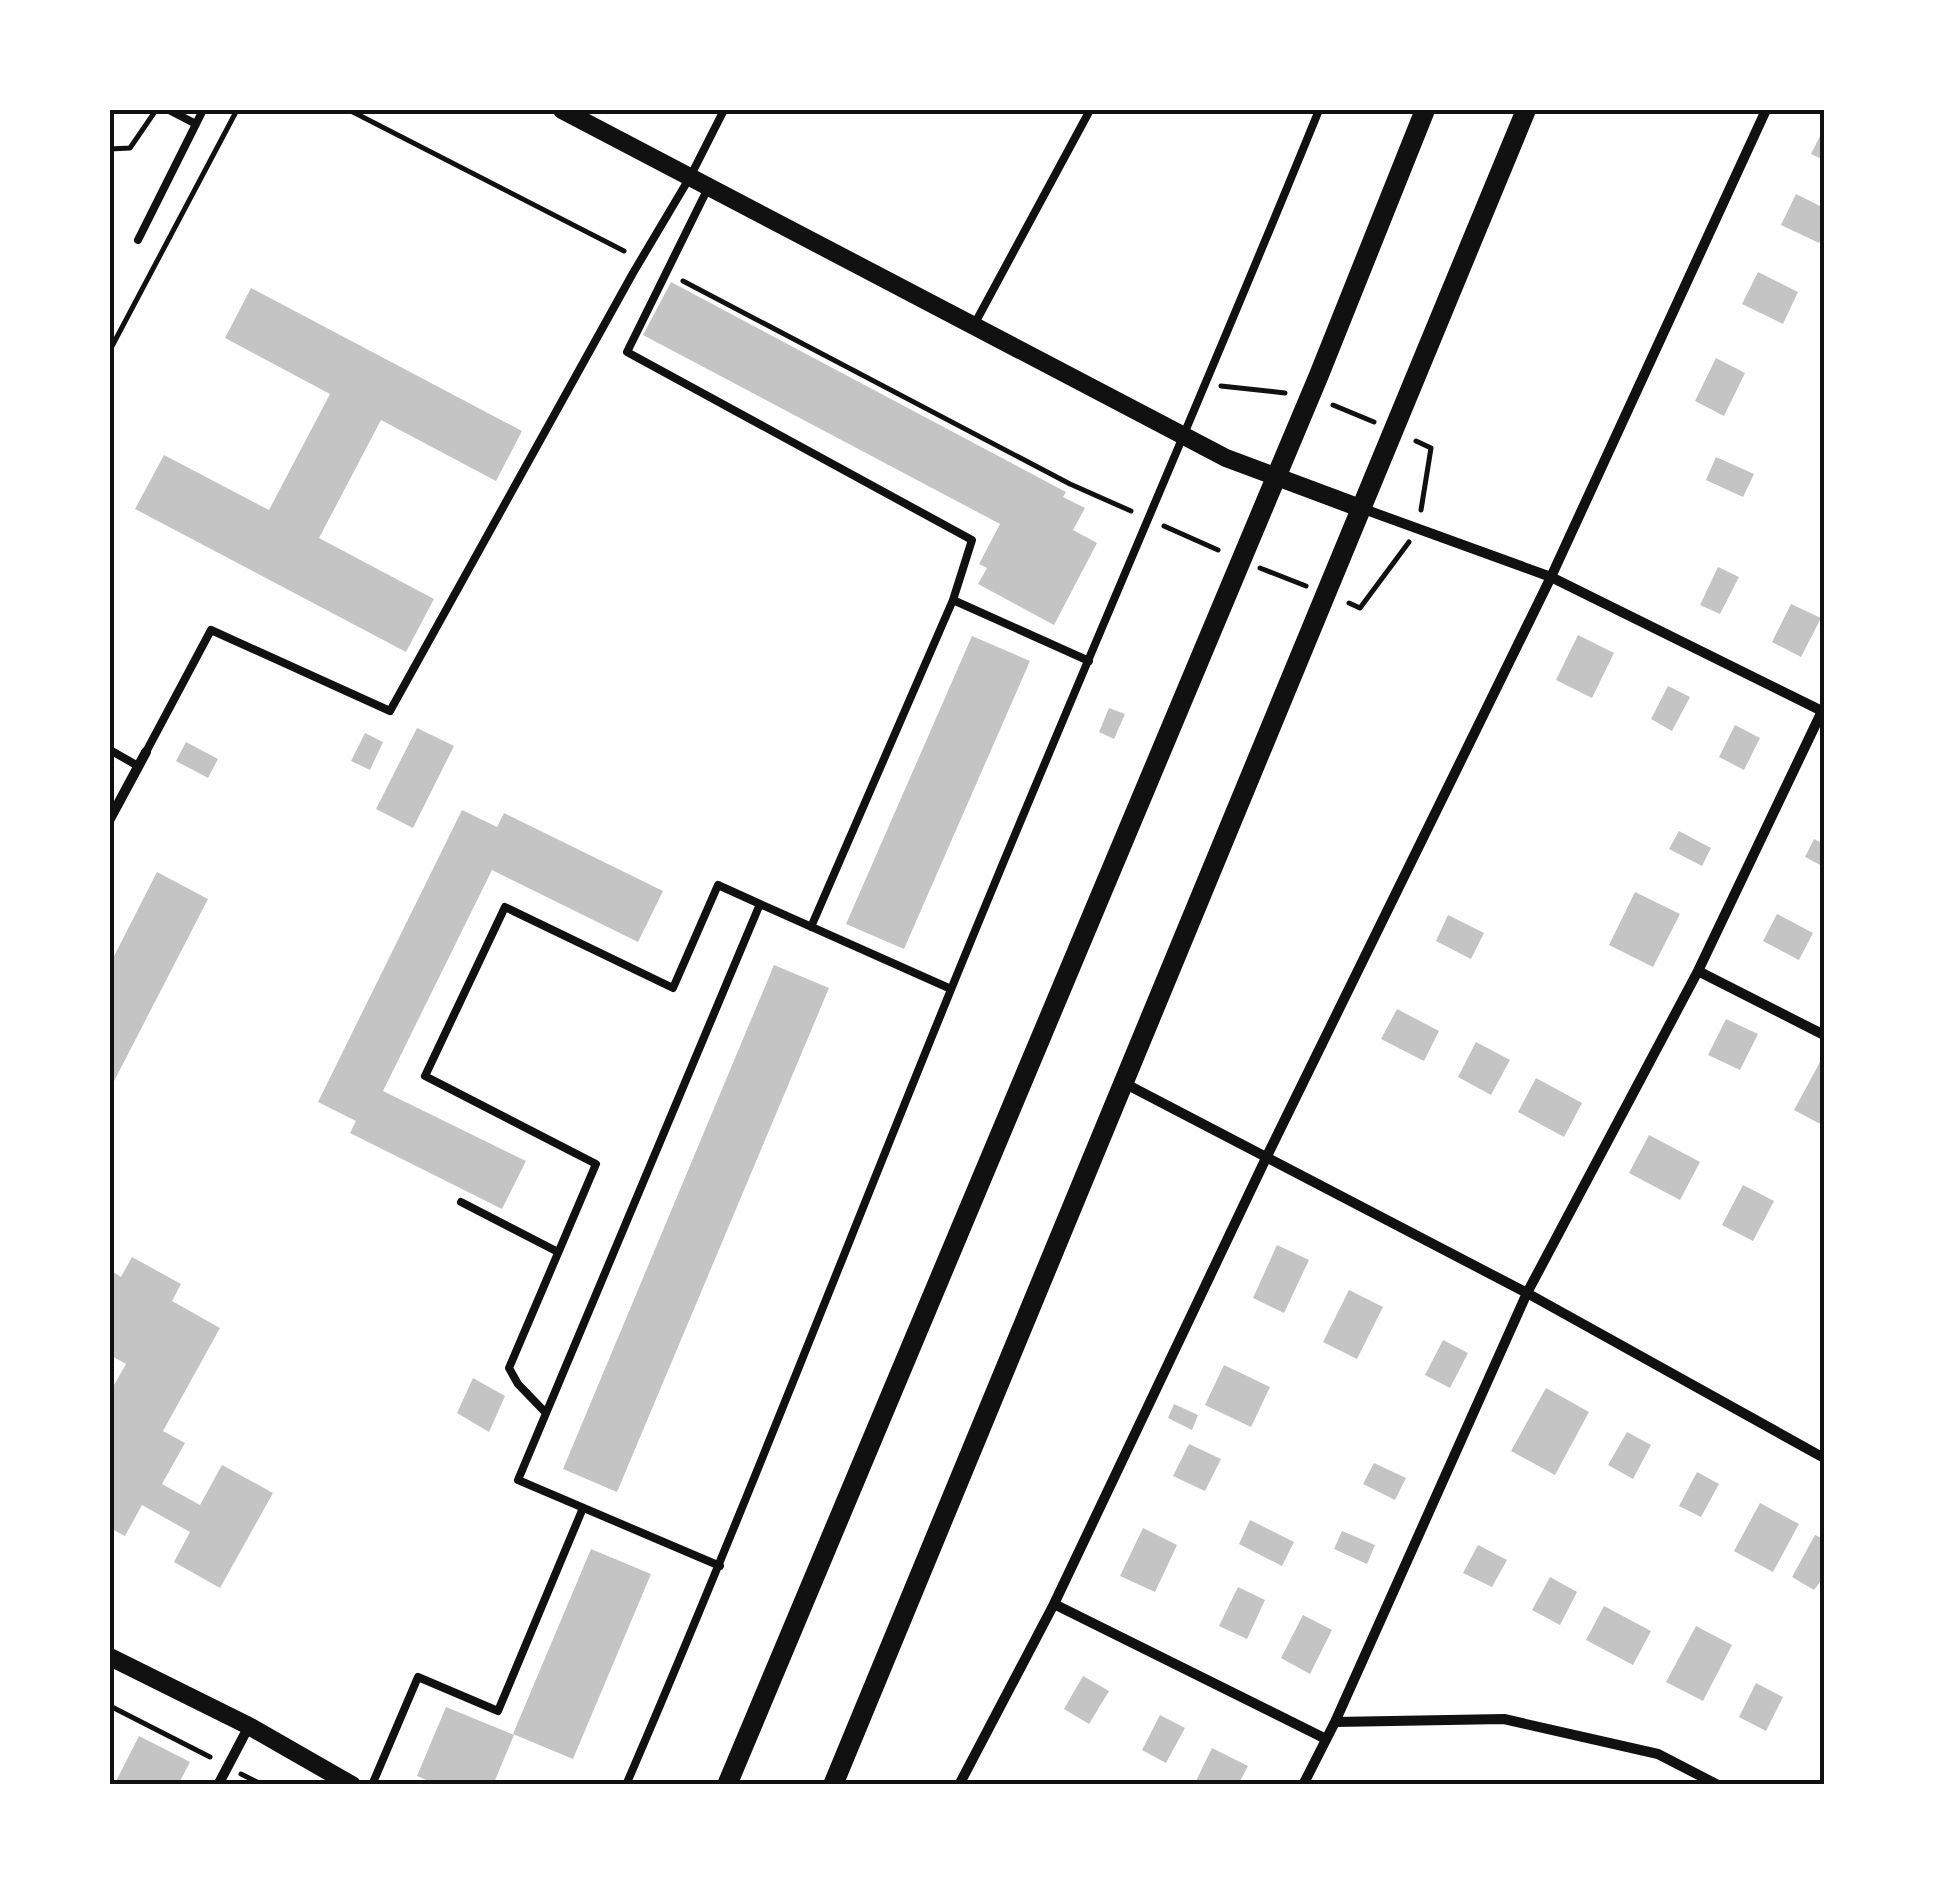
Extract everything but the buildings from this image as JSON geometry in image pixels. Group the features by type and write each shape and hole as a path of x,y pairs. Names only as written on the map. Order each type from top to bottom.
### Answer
{"main road":[{"path":"727,1785 1276,476 1425,110"},
{"path":"833,1785 1526,110"}],"street":[{"path":"562,110 1226,458 1551,577 1823,710 1698,971 1527,1293 1335,1722 1303,1785"},
{"path":"959,1785 1054,1604 1267,1156 1551,577 1766,110"},
{"path":"110,819 146,752"},
{"path":"1698,971 1824,1035"},
{"path":"1124,1083 1527,1293 1824,1458"},
{"path":"1054,1604 1326,1739"},
{"path":"110,1658 248,1726 352,1785"},
{"path":"1335,1722 1504,1719 1658,1754 1718,1785"},
{"path":"218,1785 248,1726"}],"lane":[{"path":"169,110 196,124"},
{"path":"138,240 204,110"},
{"path":"146,752 210,630 390,712 724,110"},
{"path":"974,325 1090,110"},
{"path":"626,1785 720,1566 951,989 1320,110"},
{"path":"709,186 627,352 972,540 953,600 811,926"},
{"path":"953,600 1089,661"},
{"path":"110,750 138,766"},
{"path":"545,1412 518,1384 510,1368 596,1164 425,1076 505,907 672,988 718,885 951,989"},
{"path":"720,1566 518,1480 760,904"},
{"path":"461,1202 558,1252"},
{"path":"372,1785 418,1677 498,1711 584,1508"}],"path":[{"path":"110,149 130,148 155,110"},
{"path":"110,350 237,110"},
{"path":"349,110 640,260"},
{"path":"666,272 1070,484 1240,560 1360,608"},
{"path":"110,1706 263,1785"}]}
